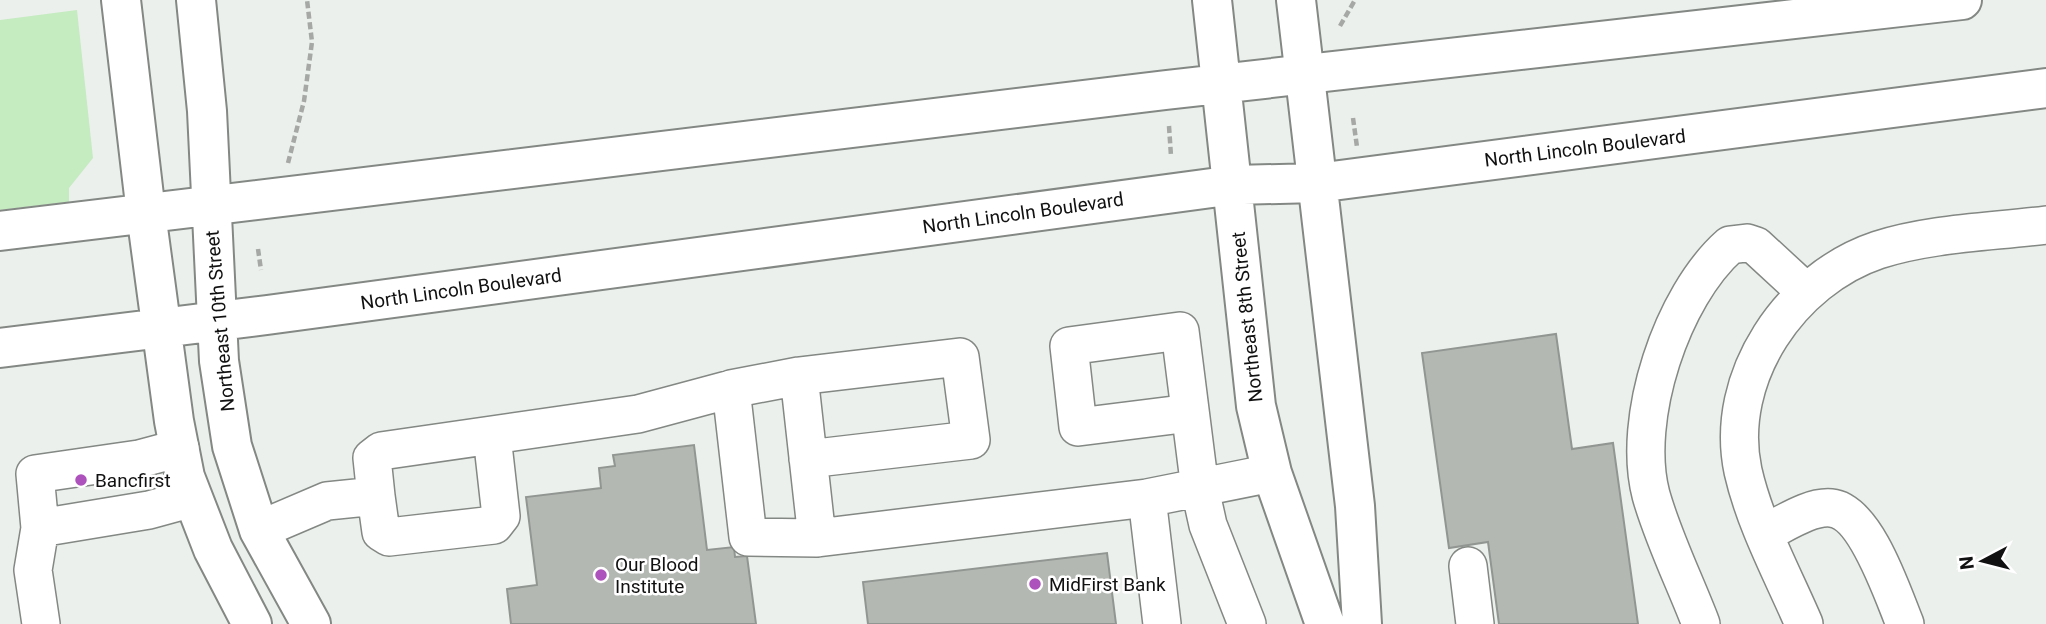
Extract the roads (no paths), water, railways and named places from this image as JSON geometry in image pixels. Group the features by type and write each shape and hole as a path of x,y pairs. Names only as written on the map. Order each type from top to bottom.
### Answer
{"main road":[{"path":"121,0 146,213 180,448 193,498 213,549 252,624"},
{"name":"Northeast 10th Street","path":"196,0 207,111 220,369 232,446 259,530 311,624"},
{"name":"Northeast 8th Street","path":"1212,0 1256,406 1272,473 1325,624"},
{"path":"1296,0 1355,506 1362,624"},
{"path":"0,231 1222,84 1962,0"},
{"name":"North Lincoln Boulevard","path":"0,348 217,322 1234,185 1317,183 2046,88"}],"street":[{"path":"1804,624 1765,533 1743,472 1741,436 1744,412 1749,387 1765,343 1806,292 1839,267 1880,250 1919,240 2046,225"},
{"path":"1702,624 1651,494 1646,461 1651,408 1665,345 1698,281 1730,245 1747,243 1756,246 1806,292"},
{"path":"492,436 501,516 494,525 389,537 382,532 372,458 381,451 638,414 731,389 799,376 960,357 971,440 808,459"},
{"path":"799,376 817,538"},
{"path":"731,389 748,537 817,538 1147,498 1272,473"},
{"path":"1190,413 1200,489 1208,525 1247,624"},
{"path":"41,624 33,570 40,528 35,474 139,459 180,448"},
{"path":"259,530 327,501 376,496"},
{"path":"40,528 149,510 193,498"},
{"path":"1147,498 1162,624"},
{"path":"1765,533 1819,509 1829,508 1849,515 1873,550 1905,624"},
{"path":"1468,566 1475,624"}],"place":[{"name":"Bancfirst","path":"81,480"},
{"name":"Our Blood Institute","path":"601,575"},
{"name":"MidFirst Bank","path":"1035,584"}]}
